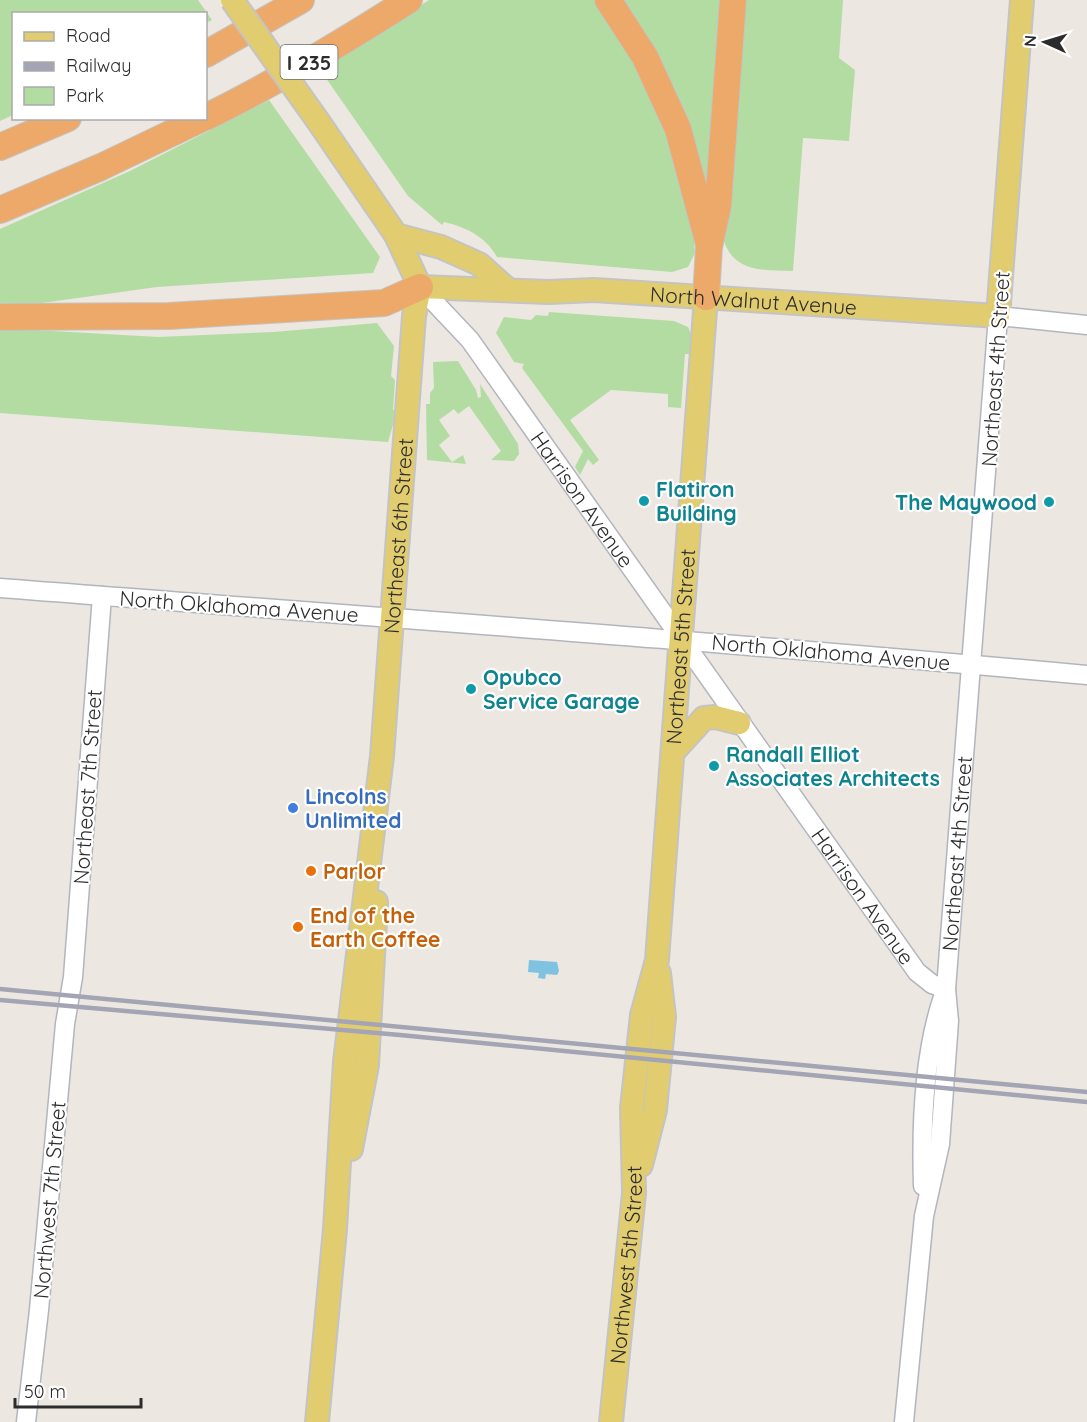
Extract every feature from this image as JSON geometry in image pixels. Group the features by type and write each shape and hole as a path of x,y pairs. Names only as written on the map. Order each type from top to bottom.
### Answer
{"highway":[{"name":"I 235","path":"207,53 301,0"},
{"name":"I 235","path":"207,116 325,52 409,0"},
{"path":"608,0 645,57 678,129 709,247"},
{"path":"706,297 709,247 718,206 733,0"},
{"path":"0,147 63,120"},
{"name":"I 235","path":"0,210 101,167 200,120"},
{"path":"0,138 28,135"},
{"path":"0,317 169,316 384,303 420,287"}],"main road":[{"name":"Harrison Avenue","path":"232,0 396,235 420,287"},
{"name":"Northeast 4th Street","path":"998,316 1022,0"},
{"path":"396,235 441,247 479,264 507,289"},
{"name":"North Walnut Avenue","path":"420,287 549,292 594,290 998,316"},
{"name":"Northeast 6th Street","path":"317,1422 335,1229 356,1064 374,975 379,786 394,617 414,316 420,287"},
{"name":"Northeast 5th Street","path":"632,1108 642,1015 657,960 706,297"},
{"path":"673,752 704,718 715,717 739,723"},
{"name":"Northeast 5th Street","path":"634,1193 655,1110 664,1017 657,960"},
{"name":"Northwest 5th Street","path":"611,1422 634,1193 632,1108"}],"street":[{"name":"Harrison Avenue","path":"420,287 470,340 917,972 933,984 946,989"},
{"name":"North Walnut Avenue","path":"998,316 1087,325"},
{"name":"Northeast 4th Street","path":"904,1422 924,1216 939,1144 950,1022 946,989 998,316"},
{"name":"North Oklahoma Avenue","path":"0,588 681,639 1087,675"},
{"name":"Northeast 7th Street","path":"73,977 102,596"},
{"name":"Northwest 7th Street","path":"26,1422 39,1310 65,1024 73,977"}],"green space":[{"path":"0,0 198,0 206,12 12,12 12,115 0,121"},
{"path":"429,0 595,0 656,96 692,213 695,253 688,267 672,272 497,257 481,238 452,224 444,222 442,225 408,196 321,71"},
{"path":"621,0 725,0 710,189 703,189"},
{"path":"741,0 843,0 839,58 855,70 849,141 803,138 793,271 760,269 742,264 734,258 723,238"},
{"path":"207,13 212,20 207,22"},
{"path":"269,100 380,257 373,273 157,287 20,306 0,306 0,229 130,171"},
{"path":"549,312 674,321 688,327 693,339 691,354 685,354 681,408 668,407 668,394 611,390 570,420 599,460 593,465 588,459 580,475 575,467 583,451 522,368 524,364 514,362 496,333 504,317 531,320 536,315 548,316"},
{"path":"377,323 394,346 391,376 395,380 393,410 397,411 388,442 0,413 0,328 158,337 274,332"},
{"path":"458,361 476,390 478,398 481,397 480,384 518,444 519,454 514,461 491,460 501,451 469,406 458,414 454,409 439,420 450,436 439,445 452,462 463,455 466,464 427,460 426,404 430,404 430,393 434,388 433,362"}],"water":[{"path":"529,960 557,962 559,971 557,975 546,974 545,979 538,978 539,973 528,972"}],"railway":[{"path":"0,989 1087,1092"},
{"path":"0,1000 400,1035 1087,1102"}],"place":[{"name":"Flatiron Building","path":"644,501"},
{"name":"The Maywood","path":"1049,502"},
{"name":"Opubco Service Garage","path":"471,689"},
{"name":"Randall Elliot Associates Architects","path":"714,766"},
{"name":"Lincolns Unlimited","path":"293,808"},
{"name":"Parlor","path":"311,871"},
{"name":"End of the Earth Coffee","path":"298,927"}]}
